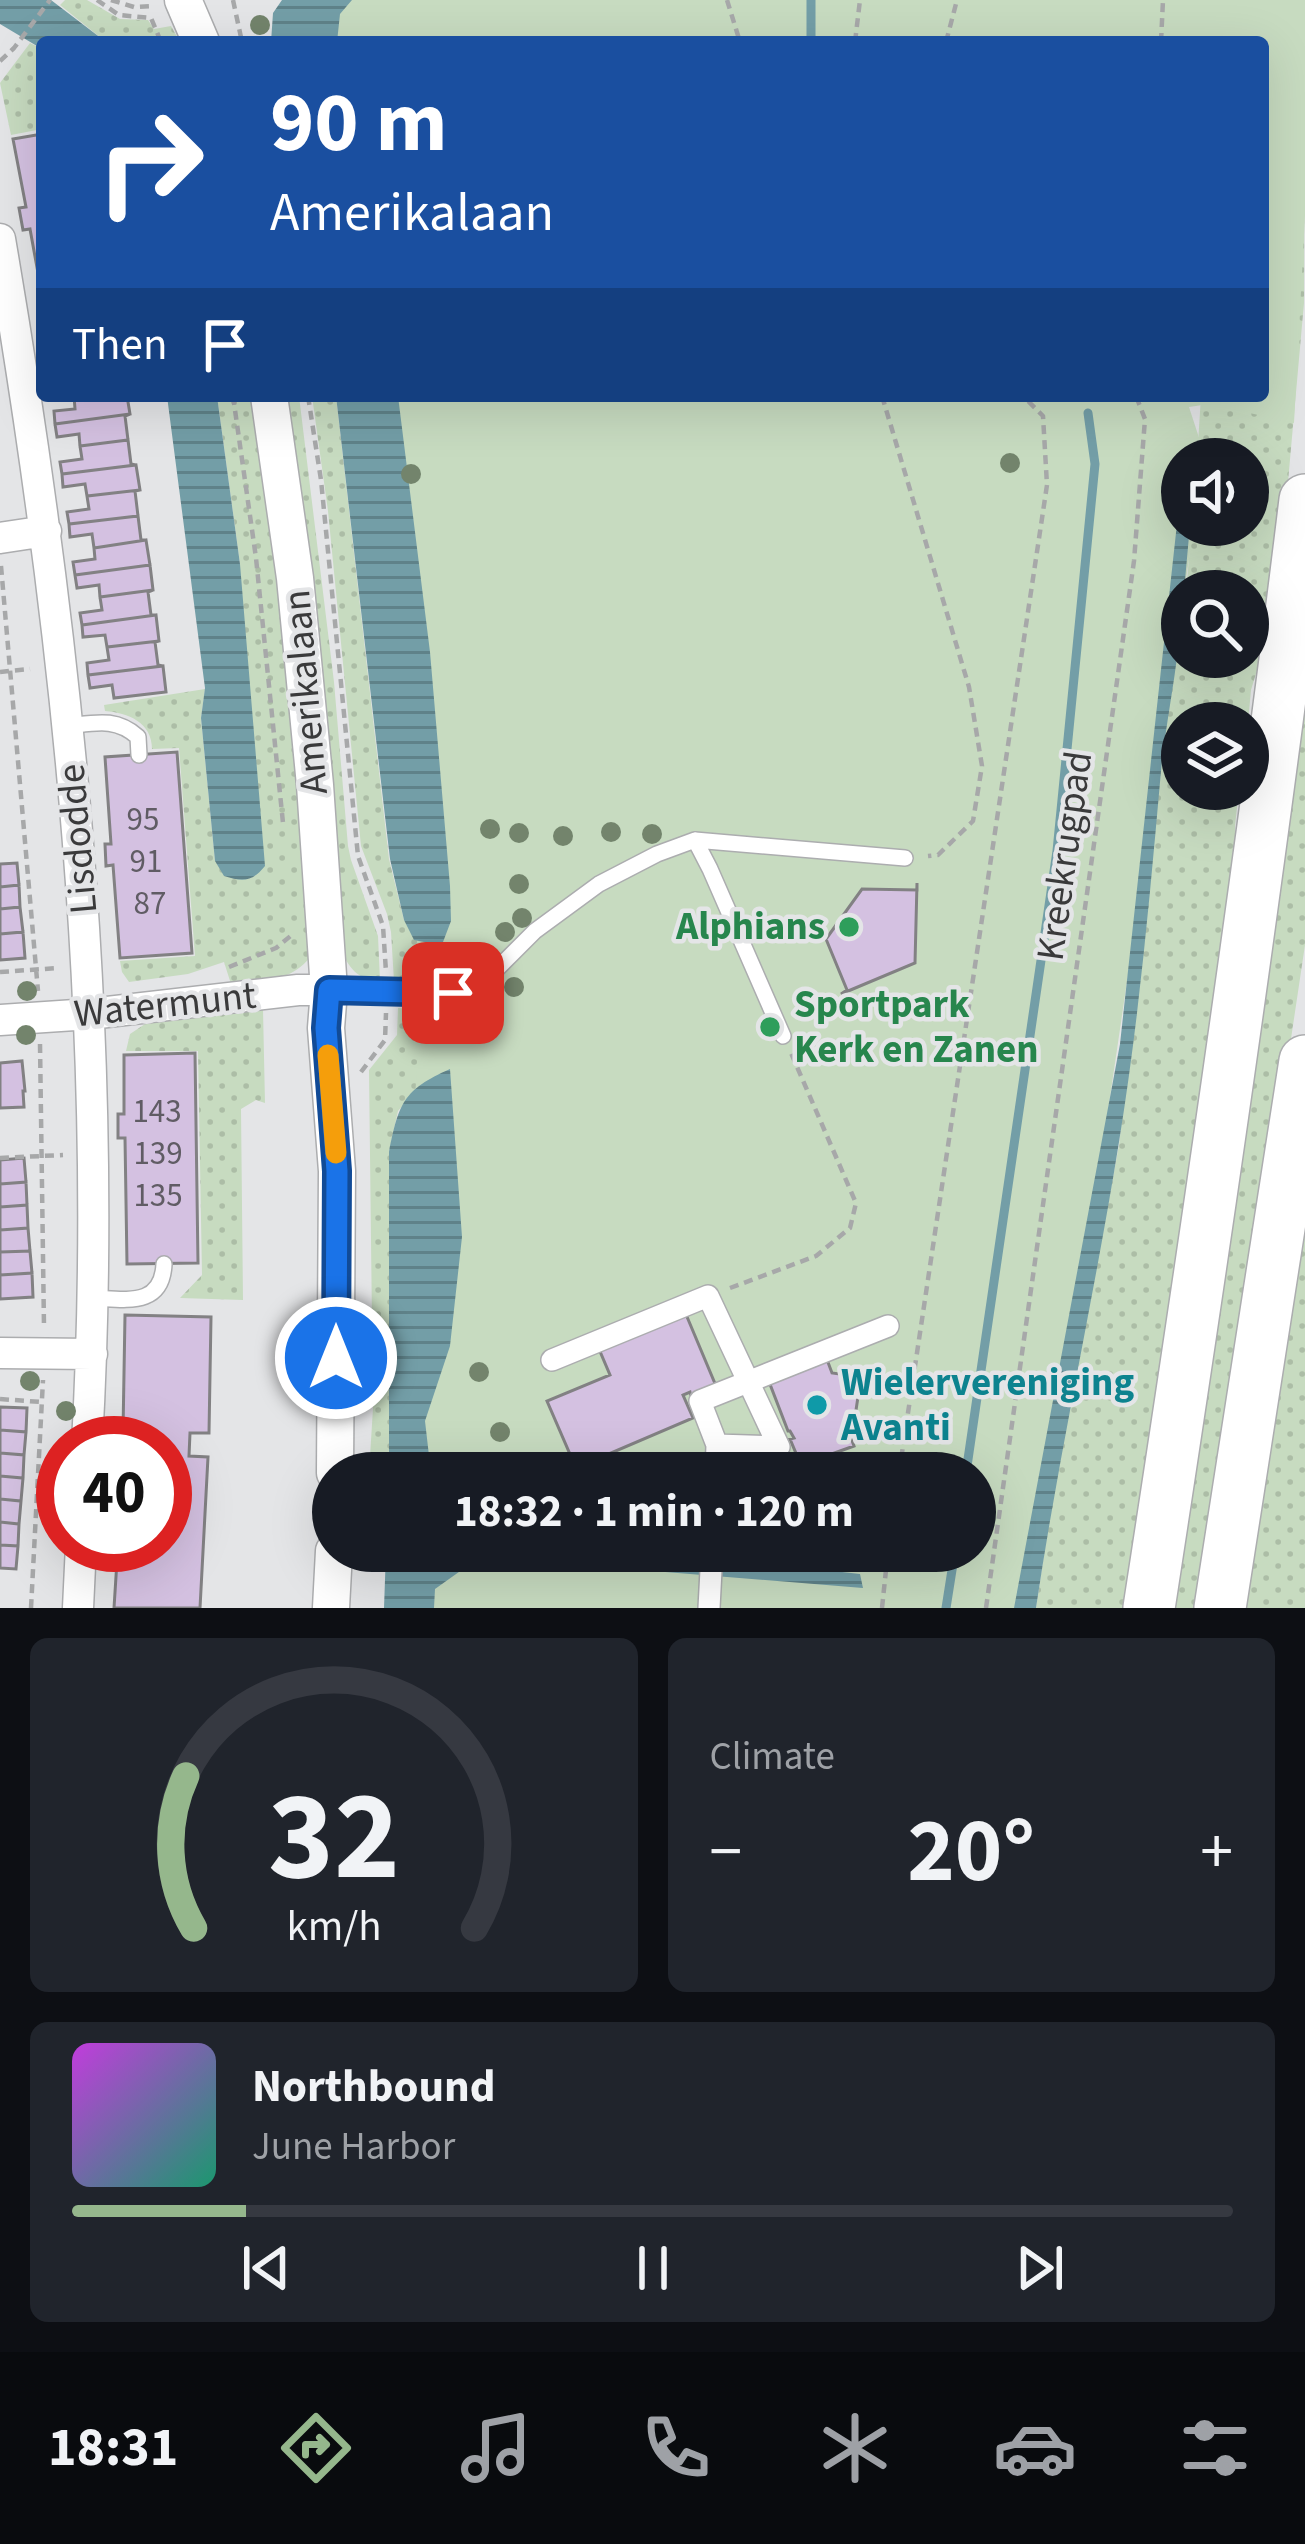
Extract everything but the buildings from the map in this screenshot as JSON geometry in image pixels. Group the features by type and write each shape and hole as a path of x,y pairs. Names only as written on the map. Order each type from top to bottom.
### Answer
{"highway":[{"path":"1149,1608 1264,832 1305,500"},
{"path":"1220,1608 1305,1061"}],"street":[{"path":"171,3 196,36"},
{"name":"Lisdodde","path":"0,239 31,353 80,840 90,1014 89,1416"},
{"name":"Amerikalaan","path":"270,402 295,578 315,785 314,990 326,1028 337,1171 335,1452"},
{"path":"0,538 46,531"},
{"name":"Watermunt","path":"0,1020 314,990"},
{"path":"552,1360 708,1296 779,1447 717,1445"},
{"path":"717,1452 700,1401 888,1326"},
{"path":"0,1353 92,1354"},
{"path":"78,1608 80,1572"},
{"path":"331,1608 333,1572"},
{"path":"709,1608 711,1572"}],"lane":[{"path":"68,726 108,721 126,726 138,737 139,755"},
{"path":"695,840 783,1036"},
{"path":"314,990 453,993 474,986 535,931 598,884 695,840 905,858"},
{"path":"92,1298 136,1299 153,1294 162,1283 164,1264"}],"path":[{"path":"0,61 50,0"},
{"path":"97,0 119,15 151,17 158,36"},
{"path":"111,0 134,8 171,3"},
{"path":"233,0 241,36"},
{"path":"727,0 738,36"},
{"path":"855,36 860,0"},
{"path":"948,36 958,0"},
{"path":"1161,36 1163,0"},
{"path":"234,402 256,558 284,838"},
{"path":"884,402 969,687 982,766 973,821 938,855 905,858"},
{"name":"Kreekrugpad","path":"986,1608 1134,561 1145,419 1138,402"},
{"path":"902,1452 1046,484 1043,416 1031,403"},
{"path":"0,550 38,969 44,1354 31,1608"},
{"path":"225,969 276,948 293,934 314,990"},
{"path":"0,972 88,967"},
{"path":"708,1296 816,1256 850,1228 856,1203 783,1036"},
{"path":"0,1158 92,1154"},
{"path":"0,1399 41,1402"},
{"path":"882,1608 886,1572"}],"green space":[{"path":"65,0 87,0 120,19 148,20 154,29 171,26 177,36 99,36 60,5"},
{"name":"Sportpark Kerk en Zanen","path":"311,0 1305,0 1305,216 1294,423 1209,404 1189,407 1199,438 1161,438 1161,546 1191,546 1187,570 1161,570 1161,678 1172,678 1168,702 1161,702 1161,750 1035,1608 404,1608 405,1572 996,1572 996,1452 406,1452 412,1154 426,900 372,402 1269,402 1269,36 298,36"},
{"path":"1305,0 1304,303 1277,605 1269,631 1269,570 1188,570 1190,546 1269,546 1269,438 1198,438 1201,402 1269,402 1269,36"},
{"path":"30,43 36,46 36,130 11,135 0,83"},
{"path":"218,402 256,402 287,642 313,953 296,970 266,980 231,984 224,962 188,974 129,982 120,961 195,956 179,748 152,749 143,726 105,711 104,705 205,689 201,718 215,861 240,564"},
{"path":"285,402 300,402 334,682 348,846 378,936 380,981 355,972 341,948"},
{"path":"313,402 337,402 389,859 404,920 434,944 460,980 394,981 387,914 361,846"},
{"path":"1305,677 1305,945 1206,1608 1168,1608"},
{"path":"1173,678 1255,678 1250,702 1169,702"},
{"path":"1161,763 1161,810 1237,810 1238,889 1126,1608 1036,1608 1052,1501 1119,1145"},
{"path":"398,1008 426,1010 456,1044 398,1111 389,1152 389,1452 370,1452 369,1070 397,1035"},
{"path":"263,1009 265,1103 256,1100 241,1109 243,1300 180,1298 202,1275 198,1051 126,1051 130,1034 151,1020"},
{"path":"1305,1214 1305,1608 1244,1608"}],"water":[{"path":"0,0 51,0 98,36 36,36 36,45 0,24"},
{"path":"282,0 352,0 340,14 338,36 271,36 273,13"},
{"path":"168,402 218,402 240,564 265,866 247,879 224,876 215,861 201,718 205,688"},
{"path":"337,402 399,402 430,652 450,886 451,921 443,942 414,940 404,920 390,859"},
{"path":"1175,546 1188,546 1186,570 1172,570"},
{"path":"1161,670 1161,678 1174,678 1171,702 1161,702 1161,771 1126,1096 1036,1608 1014,1608 1120,1044"},
{"path":"450,1069 462,1237 450,1346 425,1421 429,1452 389,1452 389,1152 400,1110 422,1084"},
{"path":"385,1572 459,1572 435,1589 434,1608 384,1608"},
{"path":"665,1572 842,1572 860,1574 863,1588"}],"waterway":[{"path":"811,0 811,36"},
{"path":"969,1452 1057,851 1095,464 1088,413"},
{"path":"946,1608 952,1572"}],"slow traffic":[{"path":"328,1055 336,1153"}],"place":[{"name":"Alphians","path":"849,927"},
{"name":"Sportpark Kerk en Zanen","path":"770,1027"},
{"name":"Wielervereniging Avanti","path":"817,1405"}],"route":[{"path":"336,1358 337,1171 326,1028 329,990 453,993"}]}
